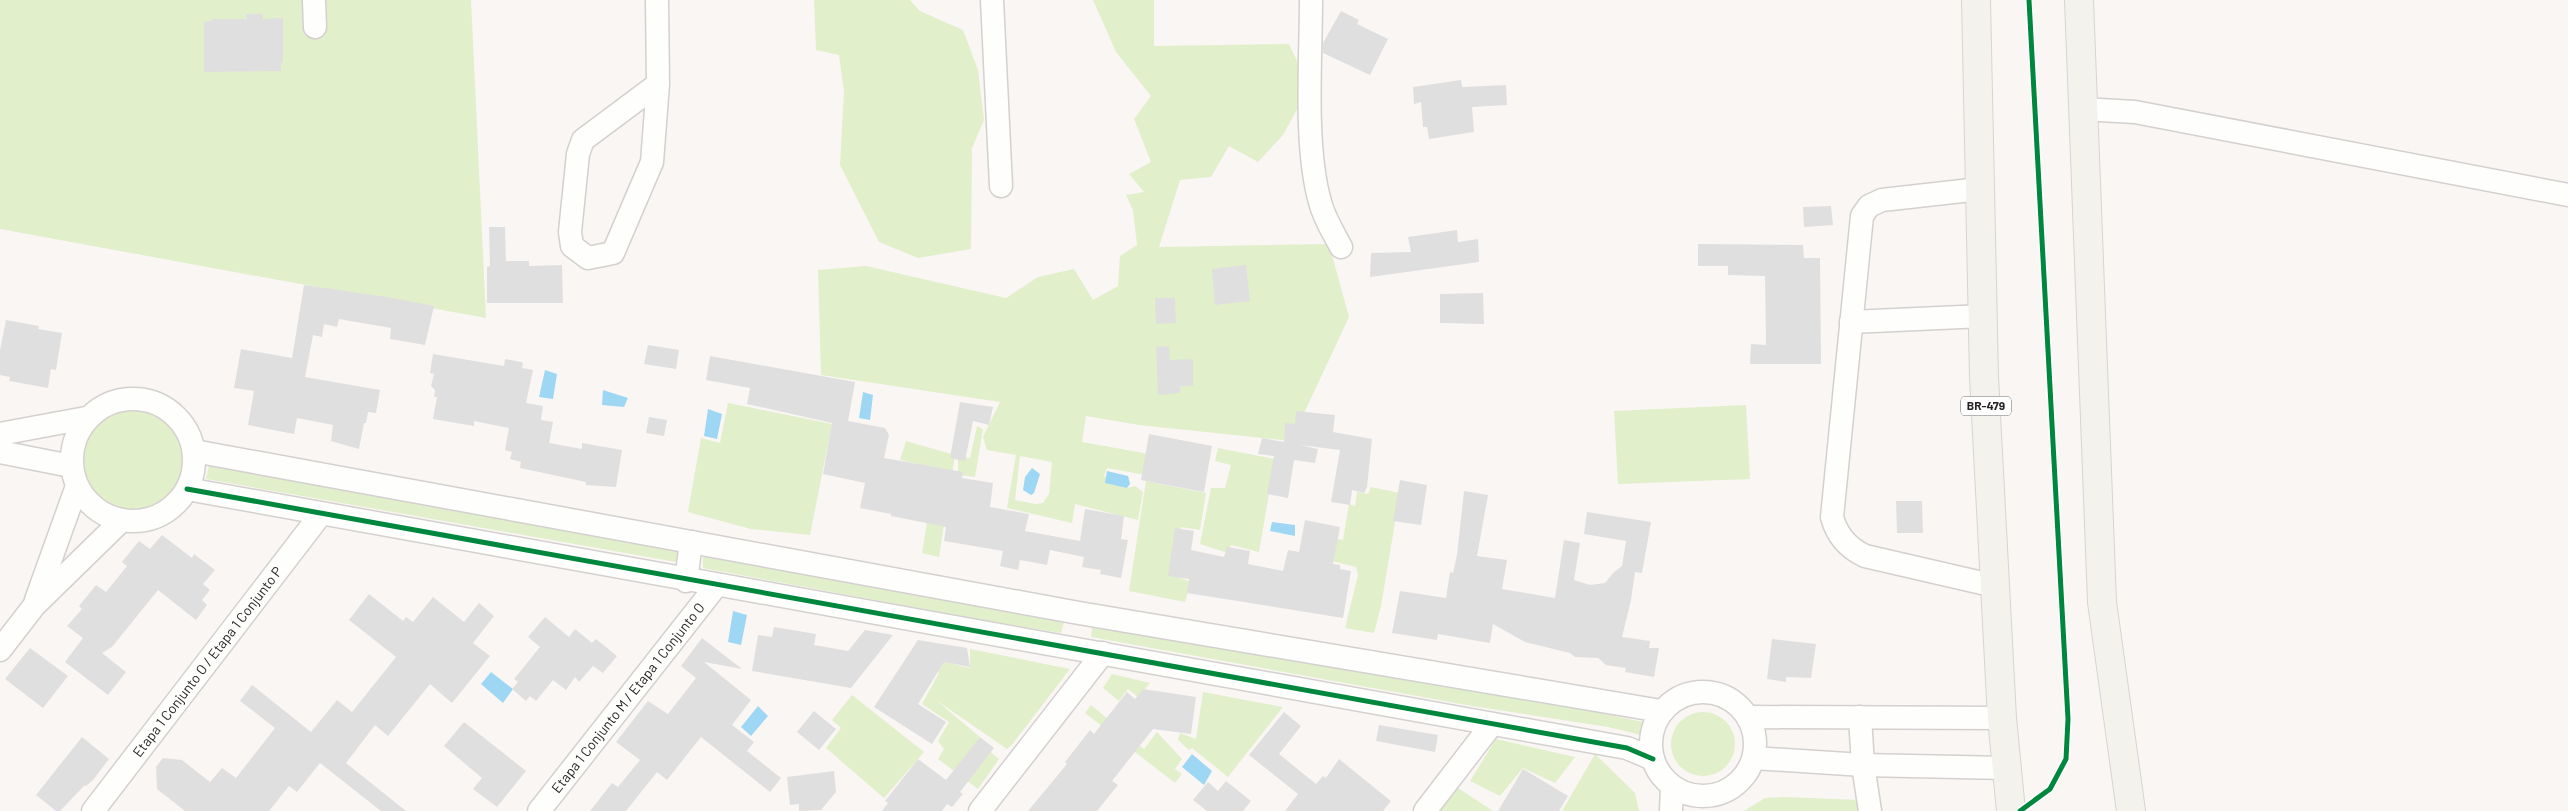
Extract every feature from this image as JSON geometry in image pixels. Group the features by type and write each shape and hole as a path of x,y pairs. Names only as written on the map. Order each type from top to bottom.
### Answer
{"main road":[{"name":"BR-479","path":"1976,0 1983,316 2002,718 2005,768 2011,811"},
{"path":"2079,0 2102,602 2130,811"}],"street":[{"path":"314,0 315,27"},
{"path":"656,0 658,84 652,162 612,253 588,258 572,246 570,232 580,146 592,132 658,84"},
{"path":"992,0 1002,186"},
{"path":"1311,0 1311,127 1318,192 1323,211 1341,247"},
{"path":"2082,109 2135,112 2568,195"},
{"path":"1980,190 1882,200 1869,206 1862,216 1832,517 1835,528 1852,550 1865,556 1995,586"},
{"path":"1851,322 1983,316"},
{"path":"0,452 74,476 88,502 104,514 122,520 141,521 160,516 175,504 187,489 194,471 194,451 188,432 176,416 160,404 140,398 120,399 102,406 86,418 74,441 74,476 34,606"},
{"path":"0,434 86,418"},
{"path":"194,451 1080,613 1661,711"},
{"path":"187,489 686,581 1073,647 1628,748 1652,759"},
{"name":"Etapa 1 Conjunto O / Etapa 1 Conjunto P","path":"93,811 321,514"},
{"path":"0,650 34,606 122,520"},
{"path":"686,581 692,542"},
{"name":"Etapa 1 Conjunto M / Etapa 1 Conjunto O","path":"539,811 716,586"},
{"path":"1073,647 1080,613"},
{"path":"980,811 1104,653"},
{"path":"1696,691 1716,692 1734,701 1748,717 1755,737 1754,758 1745,777 1729,790 1710,797 1690,795 1672,787 1660,774 1652,759 1650,742 1653,726 1661,711 1677,698 1696,691"},
{"path":"1748,717 2002,718"},
{"path":"1860,718 1863,765 1870,811"},
{"path":"1425,811 1492,724"},
{"path":"1754,758 1863,765 2005,768"},
{"path":"1671,811 1672,787"},
{"path":"1716,811 1729,790"}],"green space":[{"path":"0,0 471,0 486,318 0,229"},
{"path":"814,0 910,0 920,11 963,30 978,70 984,120 972,148 971,249 918,258 879,242 840,165 844,92 839,55 816,50"},
{"path":"1093,0 1154,0 1154,46 1289,44 1297,61 1301,102 1283,135 1258,162 1229,146 1211,177 1180,180 1159,247 1329,244 1349,317 1291,441 1139,425 1086,416 1082,442 1149,454 1145,475 1107,468 1104,476 1127,488 1135,486 1143,492 1138,520 1075,504 1072,523 1007,508 1016,455 987,450 983,437 1000,402 821,375 818,270 866,266 1006,298 1038,277 1074,269 1093,300 1118,286 1120,256 1137,245 1133,210 1126,195 1144,192 1129,174 1151,162 1134,119 1151,96 1116,52","holes":["1020,456 1052,462 1049,494 1043,503 1036,504 1015,500"]},
{"path":"728,403 832,424 810,535 751,529 688,512 701,438 720,443"},
{"path":"1746,405 1750,479 1618,484 1614,411"},
{"path":"133,411 152,415 167,426 178,441 182,460 178,479 167,494 152,505 133,509 114,505 99,494 88,479 84,460 88,441 99,426 114,415"},
{"path":"977,426 983,429 975,477 958,475 958,456 970,458"},
{"path":"906,441 955,455 939,557 922,553 933,486 939,469 900,460"},
{"path":"1218,448 1275,459 1259,552 1231,545 1228,553 1200,544 1211,488 1225,488 1231,465 1215,461"},
{"path":"209,465 678,551 676,562 206,479"},
{"path":"1146,481 1206,493 1200,530 1181,527 1172,575 1191,582 1185,602 1129,591"},
{"path":"1371,487 1400,493 1381,606 1374,633 1345,628 1358,575 1356,567 1328,560 1330,537 1343,540 1349,504 1355,506 1357,492 1368,494"},
{"path":"706,554 1065,619 1061,633 983,620 703,568 703,557"},
{"path":"1093,622 1581,709 1643,722 1641,735 1608,727 1472,706 1091,637"},
{"path":"970,649 1070,669 1007,749 936,700 980,737 977,741 999,759 978,789 938,759 944,749 938,741 949,722 922,704 939,673 919,656 970,668"},
{"path":"1112,674 1150,683 1138,697 1128,689 1119,701 1103,688"},
{"path":"1203,692 1283,707 1228,777 1192,748 1189,750 1178,740 1180,733 1196,739"},
{"path":"852,695 924,752 884,798 826,748 841,728 832,720"},
{"path":"1091,705 1144,749 1157,732 1182,759 1175,769 1182,774 1175,783 1085,713"},
{"path":"1697,712 1709,712 1726,721 1733,732 1735,744 1733,756 1726,767 1709,776 1697,776 1685,771 1676,762 1671,750 1671,738 1676,726 1685,717"},
{"path":"1496,739 1575,757 1555,783 1523,768 1500,796 1470,781"},
{"path":"1595,754 1635,793 1639,811 1562,811"},
{"path":"1458,788 1493,811 1440,811"},
{"path":"1765,798 1860,800 1862,811 1744,811"}],"water":[{"path":"545,370 557,374 553,399 539,397"},
{"path":"603,390 628,398 624,407 602,405"},
{"path":"863,392 873,395 870,420 859,418"},
{"path":"708,409 722,414 717,439 704,436"},
{"path":"1032,468 1040,474 1034,493 1031,495 1023,490 1025,477"},
{"path":"1107,471 1128,476 1130,484 1127,488 1105,483"},
{"path":"1272,522 1295,525 1295,536 1270,531"},
{"path":"733,611 747,615 741,645 728,642"},
{"path":"491,672 513,689 503,703 481,684"},
{"path":"758,706 768,716 751,736 741,727"},
{"path":"1192,754 1212,771 1204,785 1182,767"}],"building":[{"path":"1341,11 1359,20 1357,24 1388,39 1370,75 1323,53 1323,43"},
{"path":"246,14 263,14 263,19 283,18 283,63 281,63 281,71 204,72 204,22 212,21 211,19 247,19"},
{"path":"1461,80 1462,87 1506,85 1507,105 1472,107 1474,132 1429,139 1427,127 1423,127 1421,102 1414,104 1413,87"},
{"path":"1831,206 1833,225 1804,227 1803,207"},
{"path":"489,227 505,227 506,261 529,261 529,266 562,265 563,303 487,303 487,267 490,266"},
{"path":"1457,230 1458,242 1478,239 1479,262 1370,277 1371,253 1411,252 1408,237"},
{"path":"1698,244 1803,245 1804,258 1820,258 1821,364 1750,364 1751,344 1766,345 1765,276 1728,275 1728,266 1698,266"},
{"path":"1246,265 1250,301 1215,305 1212,269"},
{"path":"304,285 434,306 425,345 390,339 391,328 339,319 337,327 324,324 322,337 313,335 305,377 380,390 376,413 368,412 366,423 364,423 359,449 331,441 333,425 297,418 294,434 248,425 254,391 234,388 241,349 292,358"},
{"path":"1483,293 1484,324 1440,323 1440,294"},
{"path":"1155,298 1175,298 1176,323 1156,324"},
{"path":"6,320 39,326 38,329 62,333 56,370 51,369 48,388 9,381 10,377 0,375 0,350"},
{"path":"648,345 679,350 676,369 644,364"},
{"path":"1169,346 1170,360 1193,359 1193,386 1180,386 1180,393 1158,395 1156,347"},
{"path":"433,354 504,366 505,359 521,362 523,363 522,368 533,370 526,403 543,406 541,420 553,422 549,443 582,449 582,443 622,450 616,487 586,485 586,482 520,468 521,462 510,459 512,452 505,450 509,428 474,421 474,426 433,419 437,397 434,397 435,390 431,386 434,374 430,373"},
{"path":"710,356 855,382 848,421 885,428 889,435 884,458 963,472 962,478 993,483 990,507 1029,514 1025,531 1080,541 1085,509 1124,516 1121,539 1128,540 1121,578 1100,574 1101,570 1082,567 1084,557 1050,550 1047,565 1020,560 1018,570 1000,566 1003,551 944,541 946,527 860,508 865,483 823,474 832,423 747,404 750,388 706,380"},
{"path":"960,402 993,407 989,425 973,421 965,461 950,458"},
{"path":"1296,411 1335,415 1333,432 1372,439 1367,487 1364,493 1352,490 1350,505 1331,502 1340,450 1300,445 1318,449 1315,463 1294,460 1288,498 1267,494 1274,456 1258,454 1262,438 1284,442 1285,423 1295,424"},
{"path":"649,417 667,420 664,436 646,433"},
{"path":"1149,434 1212,446 1204,492 1141,480"},
{"path":"1400,480 1427,485 1421,525 1393,521"},
{"path":"1464,491 1488,495 1477,556 1507,560 1502,589 1555,598 1564,540 1580,543 1574,580 1590,585 1605,583 1622,566 1626,541 1584,534 1587,512 1651,522 1642,573 1635,572 1631,600 1622,637 1650,641 1649,648 1659,648 1654,677 1625,672 1626,668 1606,665 1598,658 1575,657 1570,653 1525,642 1493,624 1490,643 1438,634 1437,640 1392,633 1400,591 1446,598 1450,572 1453,573 1457,555"},
{"path":"1896,501 1922,501 1923,533 1897,533"},
{"path":"1305,520 1340,527 1333,564 1340,565 1340,569 1351,571 1343,618 1187,593 1189,579 1168,576 1175,528 1194,531 1191,550 1224,557 1227,547 1250,551 1248,564 1283,571 1288,550 1299,552"},
{"path":"162,535 192,558 194,554 215,570 203,584 210,590 202,600 207,605 196,620 158,590 112,647 102,653 126,672 108,695 65,662 83,638 67,626 82,609 79,606 96,585 106,592 127,566 122,562 139,541 150,549"},
{"path":"369,594 403,621 406,617 413,622 433,597 464,622 479,603 494,616 473,643 490,656 452,703 430,684 388,736 375,725 346,763 406,811 381,811 320,763 297,792 289,786 269,811 185,811 157,789 156,767 163,758 182,760 210,782 222,768 236,778 275,728 240,701 252,685 311,732 337,700 352,712 396,657 349,620"},
{"path":"545,617 569,637 575,629 592,643 596,639 617,656 603,673 593,666 579,682 575,677 566,690 553,680 536,701 530,696 526,701 512,689 518,682 514,679 540,647 528,637"},
{"path":"774,627 816,634 814,645 848,651 865,630 893,635 851,688 752,671 758,635 772,637"},
{"path":"702,638 742,669 704,662 751,700 732,725 754,742 747,751 781,778 770,792 701,737 667,780 657,772 626,811 590,811 612,783 618,787 640,760 616,742 648,701 668,714 696,678 681,666"},
{"path":"1772,639 1816,644 1811,678 1786,677 1786,682 1767,679"},
{"path":"918,640 967,648 970,667 944,662 918,704 946,722 932,744 874,707"},
{"path":"30,648 68,676 43,708 5,679"},
{"path":"1143,689 1196,697 1191,734 1153,729 1112,781 1118,785 1097,811 1028,811 1067,764 1065,762 1090,730 1094,734 1127,692 1135,699"},
{"path":"814,711 836,729 819,750 797,732"},
{"path":"1284,712 1301,726 1279,754 1316,784 1323,776 1326,778 1339,759 1391,801 1383,811 1285,811 1298,794 1249,755"},
{"path":"464,722 526,771 497,807 473,789 482,778 444,746"},
{"path":"1379,725 1438,735 1435,752 1376,741"},
{"path":"82,737 109,759 93,780 85,785 60,811 56,811 36,795"},
{"path":"980,737 994,748 960,792 963,794 952,807 947,804 942,811 882,811 888,803 885,801 918,759 946,780"},
{"path":"1523,769 1568,796 1559,811 1498,811"},
{"path":"834,771 836,792 821,810 799,811 799,804 790,805 787,777"},
{"path":"1226,781 1251,801 1243,811 1207,811 1193,800 1208,782 1218,791"}],"cycle path":[{"path":"2020,811 2050,789 2066,759 2068,719 2029,0"},
{"path":"187,489 1627,748 1653,759"}]}
